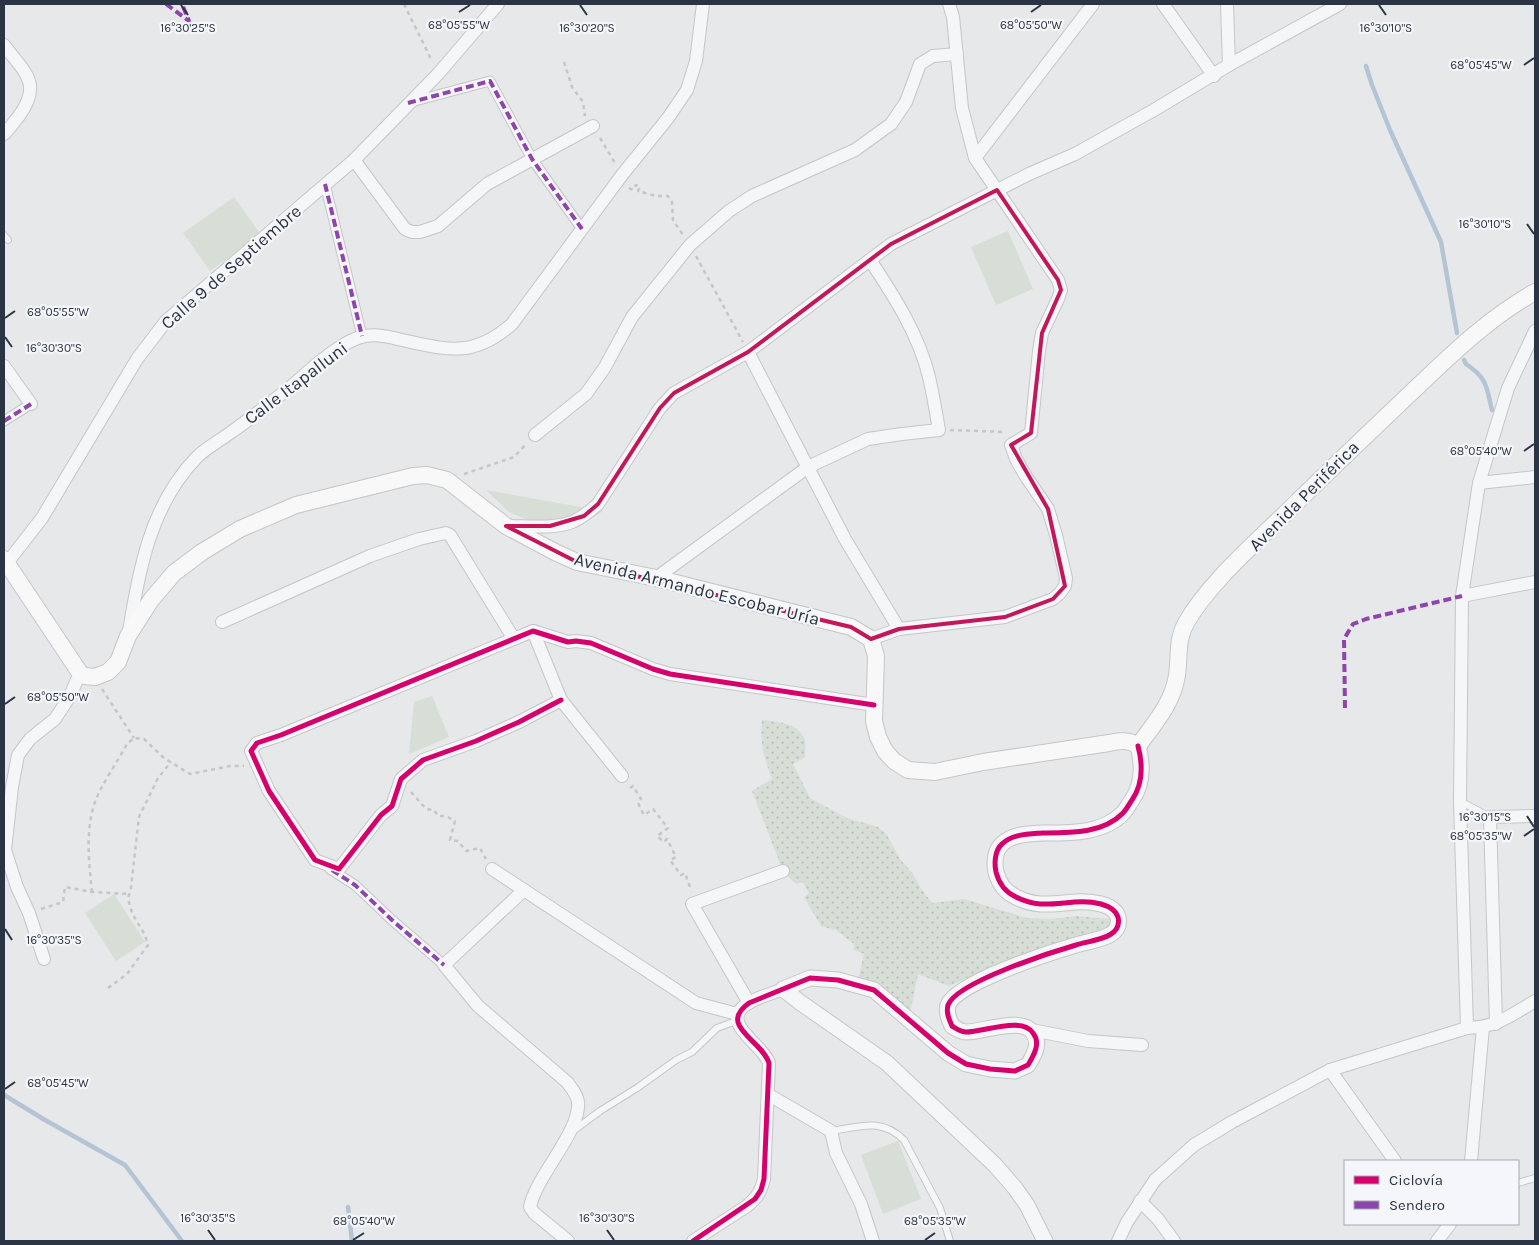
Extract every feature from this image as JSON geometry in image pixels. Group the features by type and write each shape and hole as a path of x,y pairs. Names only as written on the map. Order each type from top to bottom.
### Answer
{"main road":[{"name":"Avenida Periférica","path":"1138,746 1171,699 1178,674 1178,646 1185,625 1197,606 1229,570 1346,454 1458,349 1511,306 1535,292"},
{"name":"Avenida Armando Escobar Uría","path":"87,675 108,672 118,662 128,636 151,600 174,573 202,552 240,529 296,505 394,479 427,475 447,480 506,526 577,562 656,578 851,627 871,639"},
{"path":"5,561 87,675"},
{"path":"871,639 876,656 874,722 878,737 885,751 894,761 908,770 934,772 983,762 1109,742 1132,742 1138,746"}],"street":[{"name":"Calle 9 de Septiembre","path":"5,561 42,518 137,359 166,321 354,160 438,74 498,4"},
{"name":"Calle Itapalluni","path":"128,636 138,574 152,527 178,479 198,456 262,410 343,344 362,336 376,335 436,347 459,349 474,347 498,337 512,324 538,292 582,229 668,118 687,90 696,61 703,4"},
{"path":"871,639 899,629 1005,617 1053,599 1065,586 1066,578 1048,509 1016,459 1012,445 1031,433 1042,333 1061,290 1058,280 975,158 962,108 953,17 949,4"},
{"path":"975,158 1093,4"},
{"path":"1163,4 1214,76"},
{"path":"1227,4 1229,65"},
{"path":"506,526 550,526 570,523 584,516 598,504 660,408 674,393 748,352 891,244 997,190 1075,154 1214,76 1229,65 1340,4"},
{"path":"4,45 28,77 32,88 24,109 4,134"},
{"path":"535,435 586,394 605,367 632,317 690,245 730,211 752,196 855,150 862,145 891,124 906,102 920,64 933,56 957,54"},
{"path":"408,103 490,81 532,160 582,229"},
{"path":"354,160 405,229 412,232 420,232 438,226 487,184 593,126"},
{"path":"325,184 362,336"},
{"path":"656,578 808,467 868,440 939,430 929,375 913,332 890,290 870,260"},
{"path":"1467,1028 1460,801 1462,596 1479,483 1508,388 1535,331"},
{"path":"748,352 845,539 899,629"},
{"path":"4,366 31,404 4,421"},
{"path":"1479,483 1535,477"},
{"path":"222,622 370,556 419,539 446,533 450,534 514,639"},
{"path":"1462,596 1535,582"},
{"path":"533,631 561,700 622,776"},
{"path":"568,1241 534,1214 530,1207 534,1193 567,1137 577,1113 578,1102 575,1093 567,1082 478,1006 444,966 355,885 315,860 269,791 251,751 257,744 533,631 568,642 591,643 653,669 670,674 874,704"},
{"path":"44,959 29,913 17,887 6,850 12,787 18,755 30,739 56,719 70,696 87,675"},
{"path":"315,860 339,869 381,815 392,806 401,780 423,760 476,741 519,722 561,700"},
{"path":"1138,746 1142,761 1137,792 1123,813 1102,828 1068,833 1020,835 1001,844 997,851 994,865 998,880 1006,893 1024,902 1041,905 1081,902 1100,904 1113,909 1117,915 1118,924 1114,933 1105,938 1081,943 1006,968 956,995 948,1004 947,1015 952,1026 963,1032 1023,1025 1032,1030 1088,1041 1142,1045"},
{"path":"1496,1024 1490,817 1535,816"},
{"path":"492,869 696,1003 737,1018"},
{"path":"749,1003 692,904 783,870"},
{"path":"444,966 524,890"},
{"path":"696,1240 755,1199 761,1190 764,1179 769,1063 768,1057 763,1050 742,1031 737,1018 742,1008 749,1003 810,978 838,980 874,990 948,1053 966,1064 990,1070 1015,1071 1028,1065 1037,1047 1036,1037 1032,1030"},
{"path":"783,989 887,1063 995,1165 1027,1205 1045,1241"},
{"path":"1118,1241 1127,1222 1155,1180 1194,1145 1232,1122 1330,1070 1467,1028 1483,1028 1496,1024 1535,1001"},
{"path":"1471,1160 1483,1028"},
{"path":"1330,1070 1394,1160"},
{"path":"769,1095 831,1131 836,1153 861,1204 873,1241"},
{"path":"1140,1201 1158,1219 1174,1241"},
{"path":"1437,1241 1449,1225"}],"lane":[{"path":"1460,801 1490,817"},
{"path":"567,1137 600,1110 637,1088 676,1060 692,1052 717,1028 737,1018"},
{"path":"831,1131 870,1125 885,1126 896,1132 904,1140 940,1208 950,1241"},
{"path":"1519,1183 1535,1178"}],"path":[{"path":"404,4 438,74"},
{"path":"690,245 748,352"},
{"path":"939,430 1031,433"},
{"path":"447,480 514,457 535,435"},
{"path":"87,675 134,738"},
{"path":"92,892 88,854 90,825 95,802 127,744 134,738 144,739 164,758 190,774 230,766 246,766 251,751"},
{"path":"108,988 127,974 148,945 145,934 132,913 128,899 139,817 158,778 171,762"},
{"path":"622,776 628,789 633,786 641,799 638,803 644,815 653,808 668,828 657,836 664,842 667,839 676,857 670,860 680,875 685,873 696,903"},
{"path":"401,780 426,809 434,810 438,816 446,816 455,821 450,840 458,841 466,851 480,848 492,869"},
{"path":"29,913 63,902 65,887 92,892 129,894"}],"highlighted area":[{"path":"997,190 1058,280 1061,290 1042,333 1031,433 1011,445 1048,509 1065,586 1053,599 1005,617 899,629 871,639 851,627 577,562 506,526 550,526 584,516 598,504 660,408 674,393 748,352 891,244"}],"shaded area":[{"path":"234,197 261,235 210,271 183,233"},
{"path":"1008,231 1033,289 996,305 971,247"},
{"path":"486,490 603,511 577,528 543,527 509,512"},
{"path":"432,696 449,737 409,754 414,702"},
{"path":"762,720 787,724 798,730 805,741 805,757 793,764 810,798 847,818 878,827 887,835 900,859 913,874 932,903 964,899 1027,918 1052,919 1077,916 1109,919 1112,925 1107,930 990,968 949,986 918,974 910,1013 858,979 864,954 854,950 854,944 836,930 821,926 804,897 809,893 803,882 796,884 783,871 752,791 772,779 763,750 761,736"},
{"path":"114,894 145,942 116,961 85,913"},
{"path":"898,1141 921,1199 883,1214 861,1155"}],"waterway":[{"path":"1366,66 1390,130 1441,242 1457,333"},
{"path":"1464,360 1466,364 1479,374 1485,384 1492,410"},
{"path":"4,1095 125,1165 182,1241"},
{"path":"348,1207 352,1241"}],"marked path":[{"path":"166,4 189,21 182,4"},
{"path":"408,103 490,81 532,159 582,229"},
{"path":"325,184 362,336"},
{"path":"4,421 31,404"},
{"path":"1345,708 1344,639 1353,624 1366,619 1462,596"},
{"path":"332,870 355,885 444,965"}],"cycle path":[{"path":"561,700 519,722 476,741 423,760 401,779 392,806 381,815 339,869 315,860 269,791 251,751 257,743 281,735 533,631 568,642 591,643 653,669 670,674 874,705"},
{"path":"693,1241 755,1199 761,1190 764,1179 769,1063 765,1055 739,1026 740,1011 749,1003 810,978 838,980 874,990 948,1053 966,1064 990,1069 1015,1071 1028,1065 1037,1045 1033,1033 1028,1028 1012,1025 962,1031 952,1026 947,1008 948,1005 955,996 968,987 1006,969 1111,934 1116,930 1118,917 1115,912 1101,904 1090,902 1038,904 1027,902 1012,895 1003,887 997,876 995,865 996,853 1002,844 1016,836 1085,831 1096,829 1115,820 1126,810 1136,794 1141,774 1138,746"}]}
